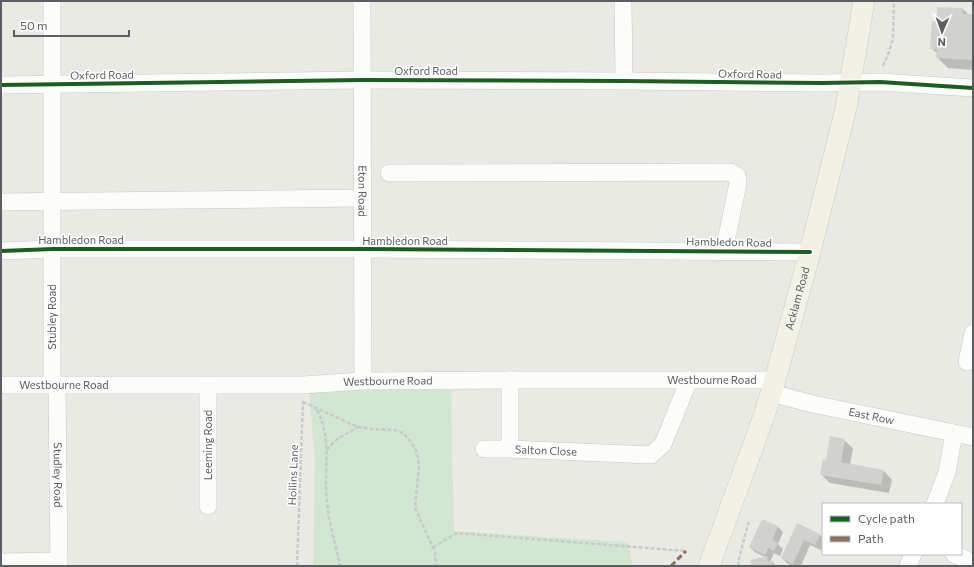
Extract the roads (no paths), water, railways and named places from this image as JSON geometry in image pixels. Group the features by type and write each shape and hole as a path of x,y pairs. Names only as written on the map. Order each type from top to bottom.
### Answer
{"main road":[{"name":"Acklam Road","path":"709,566 773,386 810,252 846,108 864,1"}],"street":[{"name":"Stubley Road","path":"52,1 51,84 54,385"},
{"name":"Eton Road","path":"362,1 363,381"},
{"path":"623,1 624,81"},
{"name":"Oxford Road","path":"1,85 362,80 624,81 822,84 880,82 973,88"},
{"path":"389,173 730,172 737,176 738,183 724,251"},
{"path":"1,202 362,198"},
{"name":"Hambledon Road","path":"1,251 53,249 362,249 810,252"},
{"path":"967,362 973,333"},
{"name":"Salton Close","path":"510,380 510,449 651,455 663,444 689,380"},
{"name":"Westbourne Road","path":"1,385 303,385 363,381 689,380 773,386"},
{"name":"Studley Road","path":"54,385 59,564"},
{"name":"Leeming Road","path":"208,385 208,506"},
{"name":"East Row","path":"773,386 813,404 973,437"},
{"path":"935,503 947,472 954,433"},
{"path":"484,449 510,449"},
{"path":"908,566 913,555"},
{"path":"956,555 973,563"},
{"path":"1,562 59,564"}]}
